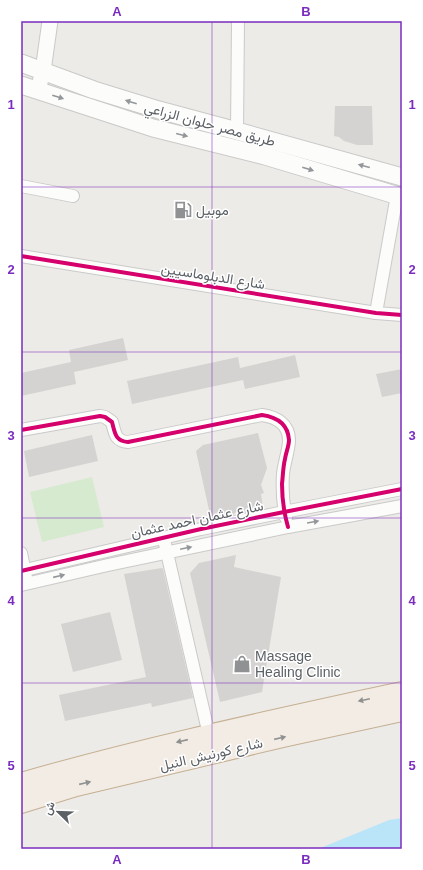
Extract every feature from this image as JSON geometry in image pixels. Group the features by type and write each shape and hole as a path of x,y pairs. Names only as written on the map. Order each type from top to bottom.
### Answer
{"highway":[{"name":"شارع كورنيش النيل","path":"21,783 113,758 209,735 402,692"},
{"name":"شارع كورنيش النيل","path":"21,803 76,786 287,736 402,711"}],"main road":[{"name":"طريق مصر حلوان الزراعي","path":"21,63 126,101 402,177"},
{"name":"طريق مصر حلوان الزراعي","path":"21,85 152,128 264,156 399,196"}],"street":[{"path":"38,90 44,71 50,21"},
{"path":"237,131 238,21"},
{"path":"21,186 73,196"},
{"path":"376,313 399,196"},
{"name":"شارع الدبلوماسيين","path":"21,256 376,313 402,315"},
{"path":"21,430 100,416 105,417 112,422 116,436 119,440 128,442 262,415 270,416 283,424 289,439 283,479 284,512 288,527"},
{"name":"شارع عثمان احمد عثمان","path":"23,570 284,512 402,489"},
{"name":"شارع عثمان احمد عثمان","path":"24,584 288,527 402,506"},
{"path":"163,538 209,735"},
{"path":"21,553 24,584"}],"green space":[{"path":"92,477 104,527 42,542 30,492"}],"water":[{"path":"402,818 402,849 318,849 389,820"}],"building":[{"path":"335,106 372,106 373,145 357,145 334,136"},
{"path":"123,338 128,360 74,372 76,384 21,396 21,373 71,362 69,350"},
{"path":"295,355 300,377 245,389 243,380 132,404 127,381 238,357 240,368"},
{"path":"402,369 402,393 382,397 376,374"},
{"path":"258,433 267,468 261,485 264,493 261,494 263,507 249,509 249,512 236,512 233,515 211,519 196,451 203,445"},
{"path":"92,435 98,461 29,477 24,451"},
{"path":"236,555 234,567 281,577 262,692 220,702 190,573 199,563"},
{"path":"162,568 193,698 152,707 151,703 65,721 59,695 146,677 124,574"},
{"path":"110,612 122,660 73,672 61,624"}],"cycle path":[{"path":"21,256 376,313 402,315"},
{"path":"21,430 100,416 105,417 112,422 116,436 120,440 128,442 262,415 272,418 284,426 289,440 289,445 285,456 282,484 282,495 288,527"},
{"path":"21,571 201,529 402,489"}],"place":[{"name":"موبيل","path":"183,210"},
{"name":"Massage Healing Clinic","path":"242,664"}]}
